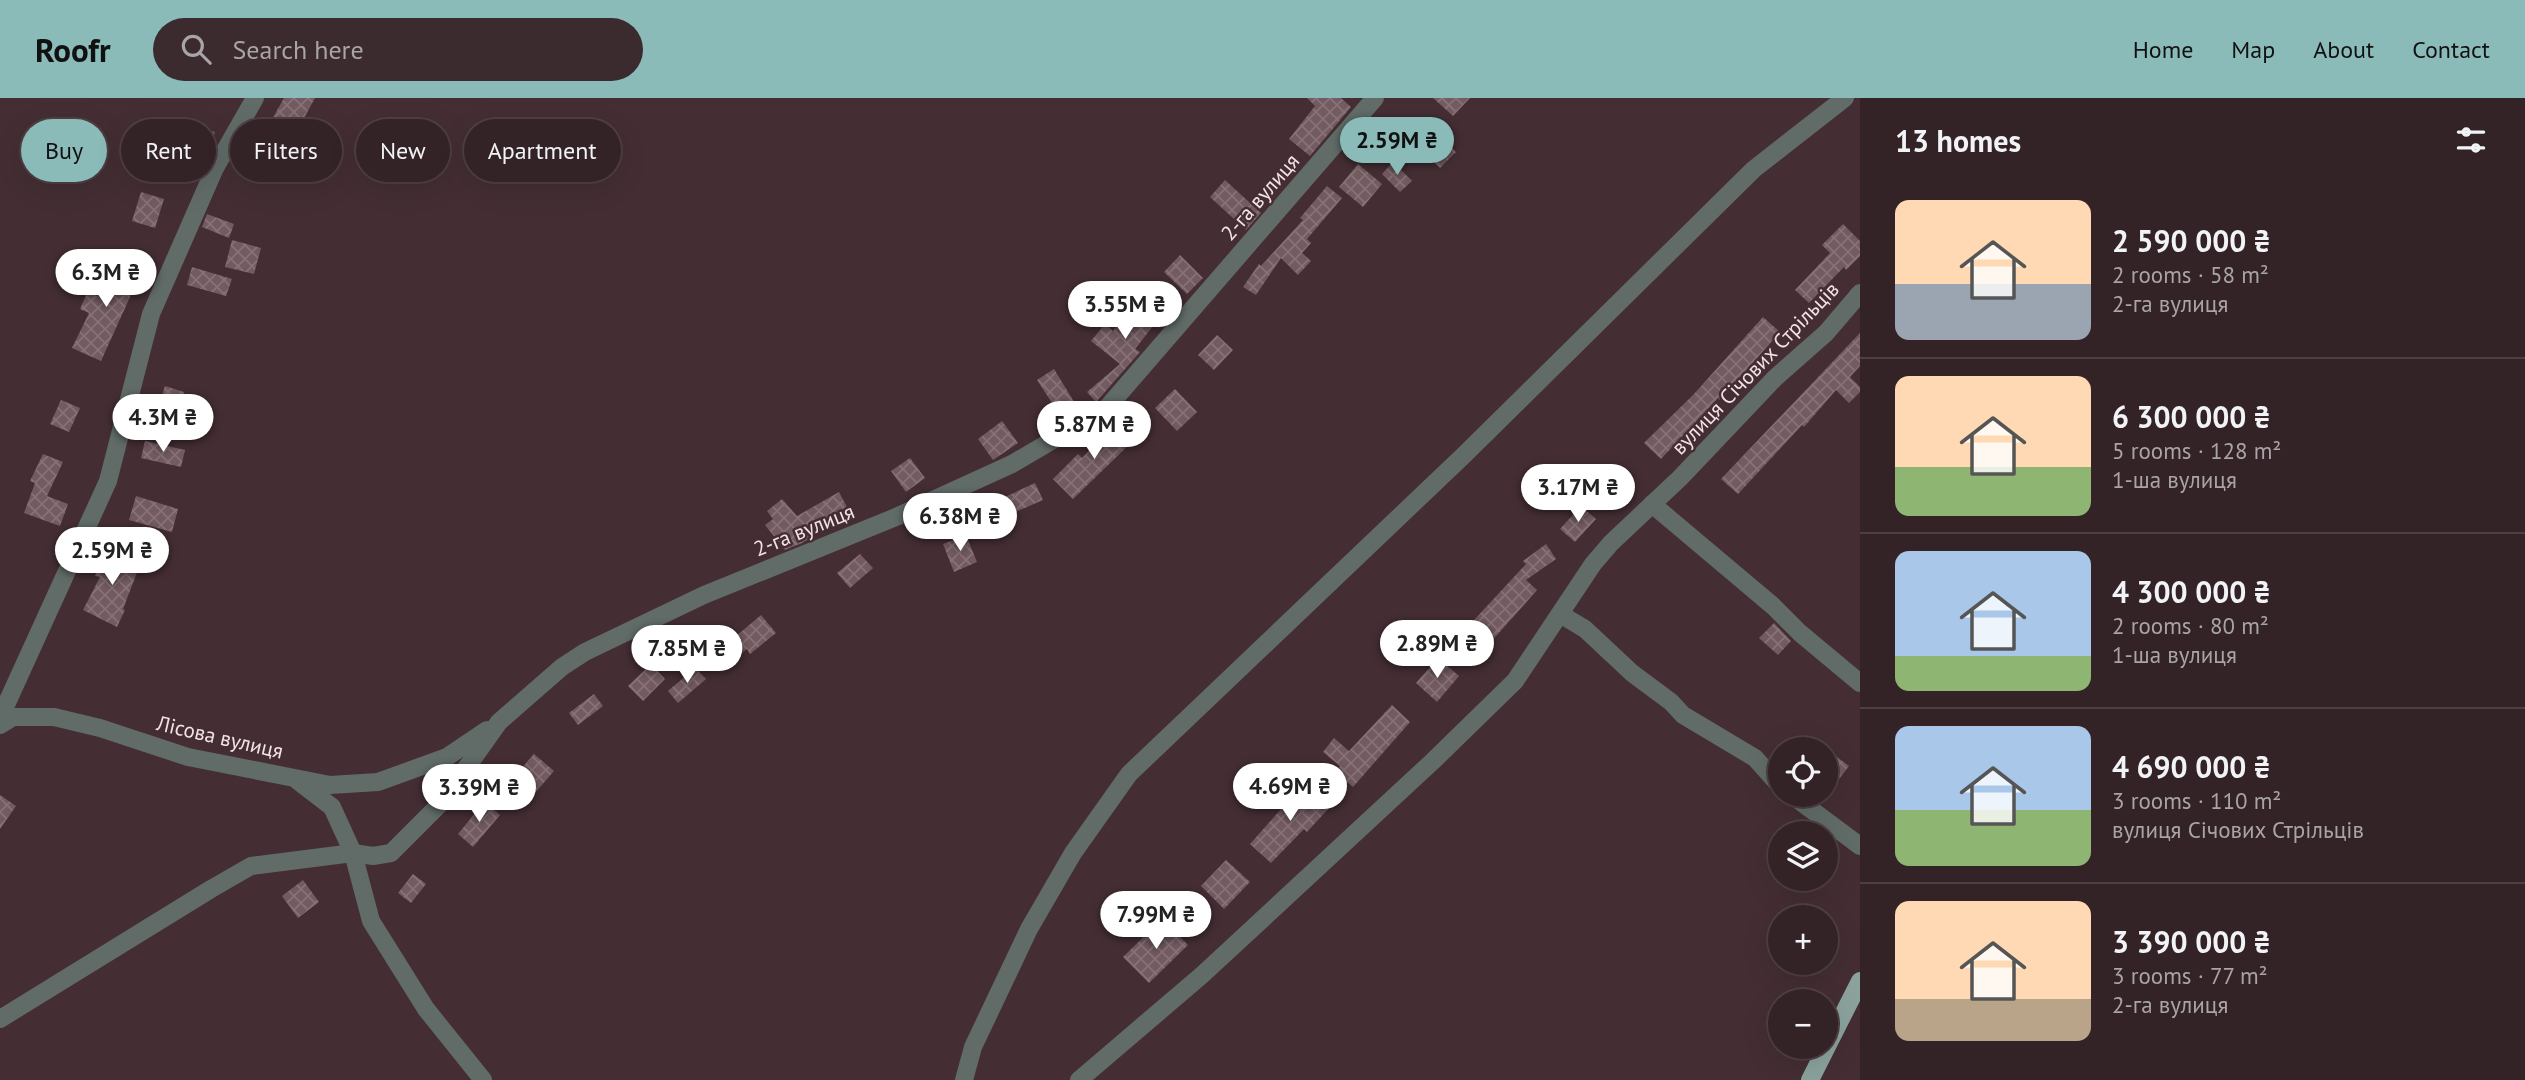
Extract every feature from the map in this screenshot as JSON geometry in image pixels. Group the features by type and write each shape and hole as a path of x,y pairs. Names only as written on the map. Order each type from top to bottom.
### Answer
{"main road":[{"path":"1810,1080 1860,981"}],"street":[{"path":"0,718 107,481 151,314 215,168 255,98"},
{"name":"2-га вулиця","path":"292,777 330,785 378,782 447,757 499,722 562,667 585,652 704,595 896,517 1012,464 1106,409 1375,98"},
{"path":"964,1080 973,1047 1029,929 1073,853 1129,774 1464,456 1754,169 1845,98"},
{"name":"вулиця Січових Стрільців","path":"1079,1080 1160,1013 1433,761 1514,681 1593,564 1776,378 1826,333 1860,293"},
{"path":"1652,504 1860,683"},
{"path":"1560,614 1585,629 1632,673 1684,715 1755,758 1768,773"},
{"name":"Лісова вулиця","path":"0,725 13,717 54,717 100,728 188,757 292,777 332,807 353,853 371,921 426,1009 483,1080"},
{"name":"2-га вулиця","path":"353,853 373,856 391,853 442,802 499,722"},
{"path":"1808,807 1860,845"},
{"path":"0,1019 251,866 353,853"}],"building":[{"path":"284,98 315,98 304,119 272,119"},
{"path":"1307,98 1341,98 1351,107 1310,156 1289,139 1315,106"},
{"path":"1433,98 1470,98 1453,116"},
{"path":"1432,128 1456,152 1440,168 1416,145"},
{"path":"1393,162 1412,181 1400,192 1382,174"},
{"path":"1358,164 1382,184 1363,207 1339,187"},
{"path":"1225,180 1261,213 1246,230 1210,197"},
{"path":"1327,186 1342,198 1307,239 1311,243 1302,253 1311,261 1298,275 1281,258 1256,295 1243,287 1259,264 1261,266 1303,220 1300,218"},
{"path":"141,192 164,199 155,228 132,221"},
{"path":"207,214 234,224 229,238 202,227"},
{"path":"1843,224 1860,241 1860,256 1846,270 1844,267 1809,303 1795,290 1830,253 1822,245"},
{"path":"232,240 261,248 254,274 225,267"},
{"path":"115,254 127,259 124,268 140,275 101,361 72,348 89,313 80,309 88,291 97,296"},
{"path":"1180,255 1203,278 1187,294 1164,272"},
{"path":"192,267 232,279 226,296 187,285"},
{"path":"1142,295 1164,312 1135,349 1140,352 1096,402 1087,392 1120,364 1091,341 1105,324 1113,331"},
{"path":"1763,317 1780,332 1720,400 1718,398 1661,459 1644,443 1694,394"},
{"path":"1860,333 1860,366 1850,377 1860,387 1860,392 1849,403 1836,390 1738,494 1721,479"},
{"path":"1217,335 1233,350 1214,370 1198,355"},
{"path":"1054,369 1076,405 1060,415 1037,380"},
{"path":"165,386 184,392 175,422 155,416"},
{"path":"1175,389 1197,412 1177,431 1155,408"},
{"path":"61,400 80,408 69,432 50,424"},
{"path":"1002,421 1018,443 993,460 978,439"},
{"path":"1118,421 1136,438 1073,499 1053,479 1078,454 1082,458"},
{"path":"145,441 185,450 181,467 141,458"},
{"path":"43,454 63,462 47,496 68,504 60,526 24,513 35,483 30,481"},
{"path":"910,458 925,478 906,492 891,471"},
{"path":"1035,483 1043,500 1002,518 994,502"},
{"path":"839,492 850,513 802,543 785,550 765,525 773,519 767,511 782,499 797,516"},
{"path":"136,496 178,509 172,532 129,520"},
{"path":"1581,506 1596,519 1575,542 1560,529"},
{"path":"966,535 977,562 954,572 943,544"},
{"path":"1546,544 1556,559 1526,580 1537,590 1481,653 1461,634 1526,564 1523,561"},
{"path":"106,548 141,562 117,627 83,610 100,577 95,576"},
{"path":"860,554 873,568 850,588 837,573"},
{"path":"761,615 776,633 750,654 747,649 734,659 719,638 730,630 735,637"},
{"path":"1774,623 1791,641 1778,655 1759,638"},
{"path":"1438,658 1459,676 1437,702 1416,683"},
{"path":"651,664 665,679 643,701 628,686"},
{"path":"695,668 706,679 678,703 668,691"},
{"path":"594,694 603,706 578,725 569,713"},
{"path":"1392,705 1410,722 1353,787 1335,772 1340,766 1323,752 1334,738 1349,751"},
{"path":"534,754 554,771 534,794 514,777"},
{"path":"1838,758 1849,766 1838,780"},
{"path":"1304,783 1330,807 1307,832 1304,829 1271,863 1250,844"},
{"path":"0,795 16,806 0,829"},
{"path":"484,802 500,815 473,847 458,834"},
{"path":"1226,860 1250,882 1224,909 1201,886"},
{"path":"413,874 426,884 411,903 398,893"},
{"path":"303,880 319,902 298,918 282,896"},
{"path":"1162,919 1188,945 1149,983 1123,957"}]}
